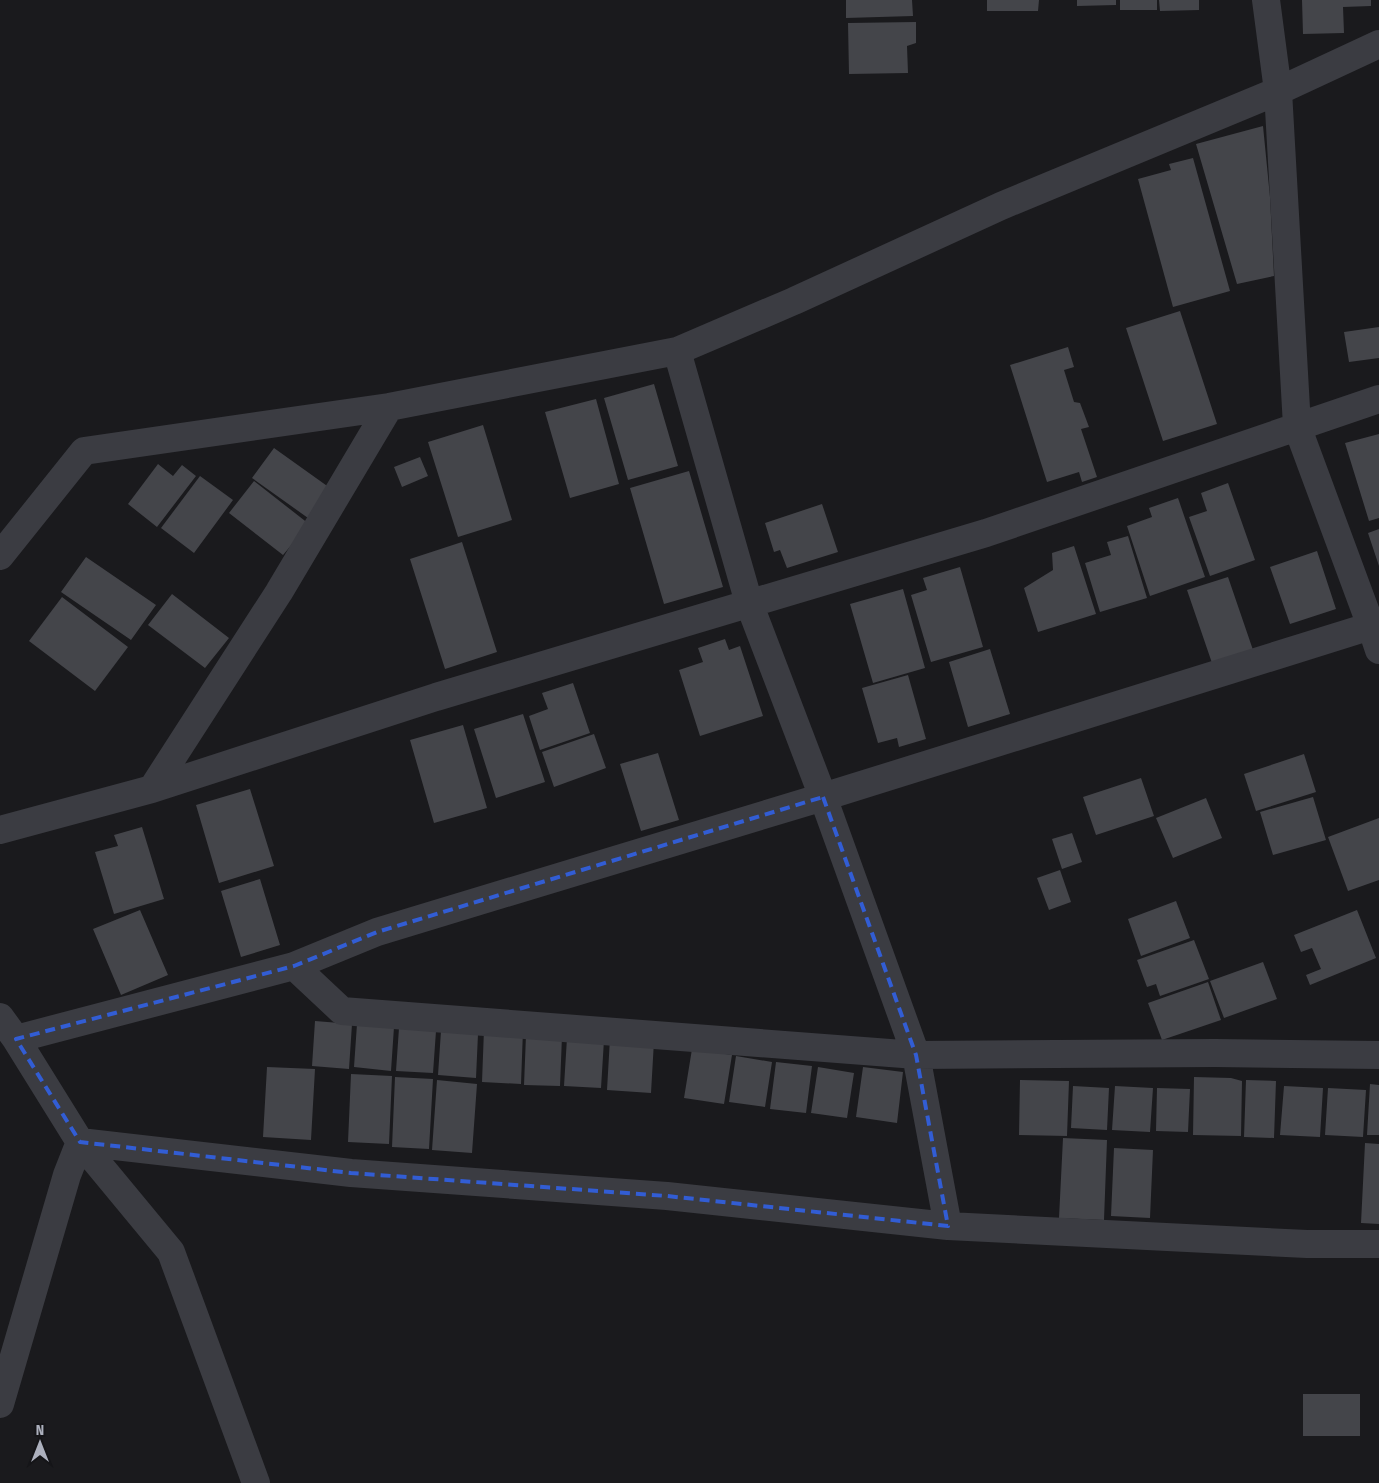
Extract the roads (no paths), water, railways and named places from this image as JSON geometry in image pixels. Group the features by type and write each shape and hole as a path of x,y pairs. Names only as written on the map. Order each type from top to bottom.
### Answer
{"street":[{"path":"16,1039 294,966 377,932 1376,633 1297,426 1278,92 1266,0"},
{"path":"0,556 84,451 389,406 677,351 794,301 1001,206 1278,92 1379,44"},
{"path":"677,351 749,603 823,797 916,1055 948,1226"},
{"path":"0,830 152,789 436,697 986,533 1379,399"},
{"path":"152,789 279,592 389,406"},
{"path":"294,966 342,1011 916,1055 1215,1053 1379,1055"},
{"path":"0,1017 16,1039 80,1142 171,1252 256,1483"},
{"path":"80,1142 351,1173 668,1196 948,1226 1298,1244 1379,1244"},
{"path":"0,1404 66,1175 80,1142"}]}
